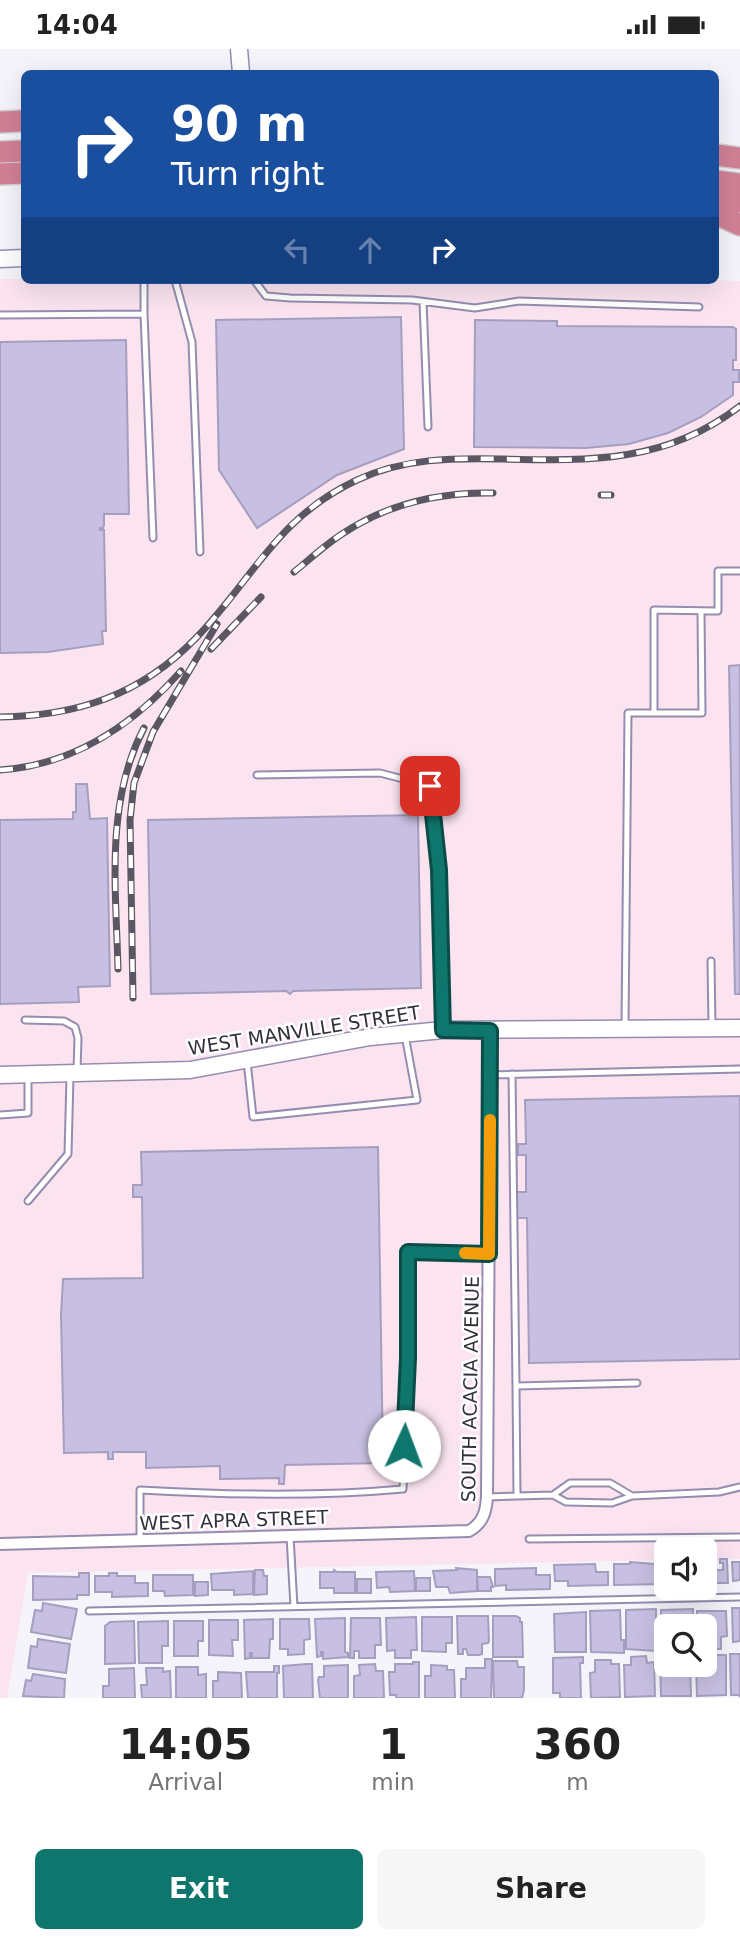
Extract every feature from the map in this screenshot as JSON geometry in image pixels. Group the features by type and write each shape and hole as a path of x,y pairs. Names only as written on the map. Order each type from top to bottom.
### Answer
{"highway":[{"path":"0,122 21,121"},
{"path":"0,140 21,140"},
{"path":"0,152 21,151"},
{"path":"719,155 740,158"},
{"path":"0,174 21,173"},
{"path":"719,181 740,184"},
{"path":"719,199 740,202"},
{"path":"719,215 740,225"}],"street":[{"path":"239,49 241,70"},
{"path":"0,258 21,258"},
{"name":"WEST MANVILLE STREET","path":"0,1075 190,1070 370,1037 443,1030 740,1028"},
{"name":"SOUTH ACACIA AVENUE","path":"469,1531 481,1522 487,1497 490,1031"},
{"name":"WEST APRA STREET","path":"0,1544 469,1531"}],"lane":[{"path":"144,284 153,538"},
{"path":"176,284 192,342 200,552"},
{"path":"257,284 266,296 424,302 475,308 519,301 699,307"},
{"path":"424,302 428,427"},
{"path":"0,315 144,314"},
{"path":"654,713 653,610 718,611 718,571 740,571"},
{"path":"701,611 702,713"},
{"path":"625,1030 628,713 712,713"},
{"path":"257,775 380,773 430,786 439,870 443,1030"},
{"path":"711,961 712,1028"},
{"path":"24,1020 64,1021 75,1027 78,1038 68,1154 28,1201"},
{"path":"247,1061 253,1117 417,1100 404,1033"},
{"path":"490,1075 740,1069"},
{"path":"512,1074 517,1496"},
{"path":"0,1115 28,1113 28,1075"},
{"path":"140,1541 140,1490 346,1494 403,1489 408,1358 408,1252 489,1254"},
{"path":"516,1386 637,1383"},
{"path":"553,1495 570,1483 610,1483 632,1496"},
{"path":"487,1497 553,1495 566,1502 612,1503 632,1496 719,1492 740,1487"},
{"path":"290,1536 293,1607"},
{"path":"529,1539 740,1537"},
{"path":"89,1611 740,1597"}],"shaded area":[{"path":"0,279 21,279 21,284 719,284 719,280 740,281 740,1559 717,1560 717,1537 654,1537 654,1560 28,1573 7,1698 0,1698"}],"building":[{"path":"401,317 404,449 337,475 257,528 219,470 216,320"},
{"path":"475,320 557,321 557,326 733,327 736,329 736,360 733,360 733,370 739,370 739,382 733,382 733,395 701,417 668,433 629,444 586,448 474,447"},
{"path":"126,340 129,514 104,514 104,525 100,528 104,530 106,631 102,631 103,644 48,652 0,653 0,342"},
{"path":"740,665 740,994 735,994 729,666"},
{"path":"76,784 87,784 90,819 107,818 110,986 78,987 79,1002 0,1004 0,820 73,819 73,812 76,812"},
{"path":"418,815 421,988 293,991 290,994 286,991 151,994 148,820"},
{"path":"740,1096 740,1359 529,1363 527,1218 517,1218 516,1192 526,1192 526,1155 518,1155 518,1144 526,1144 525,1100"},
{"path":"378,1147 383,1463 285,1465 284,1484 279,1484 279,1478 220,1479 220,1466 146,1468 146,1452 113,1452 113,1459 108,1459 108,1452 64,1453 61,1315 63,1279 143,1278 142,1197 133,1197 133,1185 142,1185 141,1152"},
{"path":"720,1559 727,1559 728,1583 717,1583 717,1570 723,1570 723,1563 720,1563"},
{"path":"732,1562 740,1562 740,1580 733,1581"},
{"path":"595,1564 596,1572 608,1572 608,1585 568,1586 568,1581 555,1581 554,1565"},
{"path":"614,1564 654,1564 654,1584 614,1585"},
{"path":"456,1568 477,1570 477,1591 450,1593 448,1587 436,1587 433,1571 457,1570"},
{"path":"536,1568 536,1575 550,1575 550,1589 506,1590 506,1585 495,1586 495,1569"},
{"path":"255,1570 263,1570 264,1576 267,1576 267,1594 254,1595"},
{"path":"253,1571 253,1594 234,1595 234,1590 212,1590 211,1574"},
{"path":"414,1571 415,1591 390,1592 389,1587 377,1588 376,1572"},
{"path":"320,1572 355,1572 355,1593 334,1593 334,1588 320,1588"},
{"path":"79,1573 89,1573 89,1595 77,1595 77,1599 33,1600 33,1576 79,1577"},
{"path":"109,1573 135,1576 135,1583 148,1583 148,1596 112,1597 112,1592 95,1592 95,1576 109,1576"},
{"path":"153,1575 193,1575 193,1595 165,1596 164,1591 153,1591"},
{"path":"477,1577 490,1577 493,1587 491,1591 478,1591"},
{"path":"416,1578 430,1578 430,1591 416,1591"},
{"path":"357,1579 371,1579 371,1593 357,1593"},
{"path":"195,1582 208,1582 208,1595 195,1596"},
{"path":"43,1603 77,1609 71,1639 31,1632 35,1610 42,1611"},
{"path":"732,1608 740,1608 740,1641 733,1642"},
{"path":"656,1609 654,1651 626,1649 626,1610"},
{"path":"693,1609 693,1614 661,1614 661,1610"},
{"path":"620,1610 624,1653 591,1652 590,1611"},
{"path":"697,1611 726,1611 727,1636 721,1637 721,1649 717,1649 717,1614 697,1614"},
{"path":"586,1612 586,1652 555,1652 554,1614"},
{"path":"457,1616 488,1616 489,1641 482,1644 482,1654 468,1655 466,1649 463,1649 463,1654 458,1654"},
{"path":"493,1616 520,1618 523,1657 493,1657"},
{"path":"416,1617 417,1650 411,1650 411,1658 395,1658 395,1650 387,1651 386,1618"},
{"path":"422,1617 452,1617 452,1643 446,1643 446,1652 422,1651"},
{"path":"345,1618 345,1652 348,1657 323,1659 321,1652 321,1656 317,1657 315,1619"},
{"path":"351,1618 380,1618 381,1645 375,1645 375,1658 359,1658 359,1651 354,1651 354,1658 350,1658"},
{"path":"273,1619 269,1658 252,1658 250,1653 250,1658 245,1659 244,1620"},
{"path":"280,1619 309,1619 310,1639 304,1640 304,1654 288,1655 288,1649 280,1649"},
{"path":"209,1620 238,1620 238,1640 232,1640 233,1656 209,1655"},
{"path":"134,1621 135,1663 105,1664 105,1626 110,1622"},
{"path":"168,1621 168,1646 162,1646 162,1663 139,1663 138,1622"},
{"path":"174,1621 203,1621 203,1641 198,1641 198,1656 174,1656"},
{"path":"38,1639 70,1644 66,1673 28,1668 31,1646 37,1647"},
{"path":"730,1654 740,1654 740,1697 731,1695"},
{"path":"717,1655 726,1655 726,1695 697,1696 696,1677 717,1677"},
{"path":"646,1656 647,1663 654,1662 655,1696 625,1697 624,1665 631,1665 631,1657"},
{"path":"583,1657 583,1663 580,1663 581,1698 560,1698 560,1693 553,1693 553,1658"},
{"path":"485,1659 492,1659 491,1698 461,1698 461,1679 466,1679 466,1668 485,1668"},
{"path":"595,1660 611,1660 611,1664 619,1664 620,1697 591,1698 590,1673 595,1672"},
{"path":"493,1661 517,1661 518,1667 524,1667 522,1698 494,1698"},
{"path":"419,1662 419,1698 396,1698 396,1695 390,1695 389,1672 395,1672 395,1664"},
{"path":"312,1664 313,1698 284,1698 283,1666"},
{"path":"375,1664 376,1671 383,1671 384,1698 354,1698 354,1676 360,1675 359,1665"},
{"path":"348,1665 348,1698 320,1698 318,1680 319,1677 324,1677 324,1666"},
{"path":"431,1665 447,1666 447,1670 454,1670 455,1698 425,1698 425,1676 431,1676"},
{"path":"274,1666 279,1666 277,1698 248,1698 246,1672 274,1672"},
{"path":"176,1667 198,1667 198,1675 206,1674 206,1698 176,1698"},
{"path":"134,1668 135,1698 103,1698 103,1686 109,1686 109,1669"},
{"path":"146,1668 163,1668 163,1672 170,1671 171,1698 142,1698 141,1685 147,1685"},
{"path":"218,1672 241,1673 242,1698 213,1698 213,1681 218,1681"},
{"path":"33,1674 65,1679 64,1698 23,1696 26,1680 31,1681"},
{"path":"661,1677 690,1677 691,1696 661,1696"}],"railway":[{"path":"0,717 28,716 81,707 106,699 153,674 196,638 286,531 329,495 357,480 392,467 428,461 566,460 627,455 684,439 712,425 740,406"},
{"path":"294,572 336,538 377,515 434,498 493,493"},
{"path":"601,495 611,495"},
{"path":"211,649 261,597"},
{"path":"133,998 130,820 134,783 153,732 217,624"},
{"path":"0,770 53,760 100,739 143,709 181,671"},
{"path":"118,969 115,877 118,815 123,785 144,728"}],"slow traffic":[{"path":"465,1253 489,1254 490,1120"}],"route":[{"path":"404,1446 408,1358 408,1252 489,1254 490,1031 443,1030 439,870 430,786"}]}
